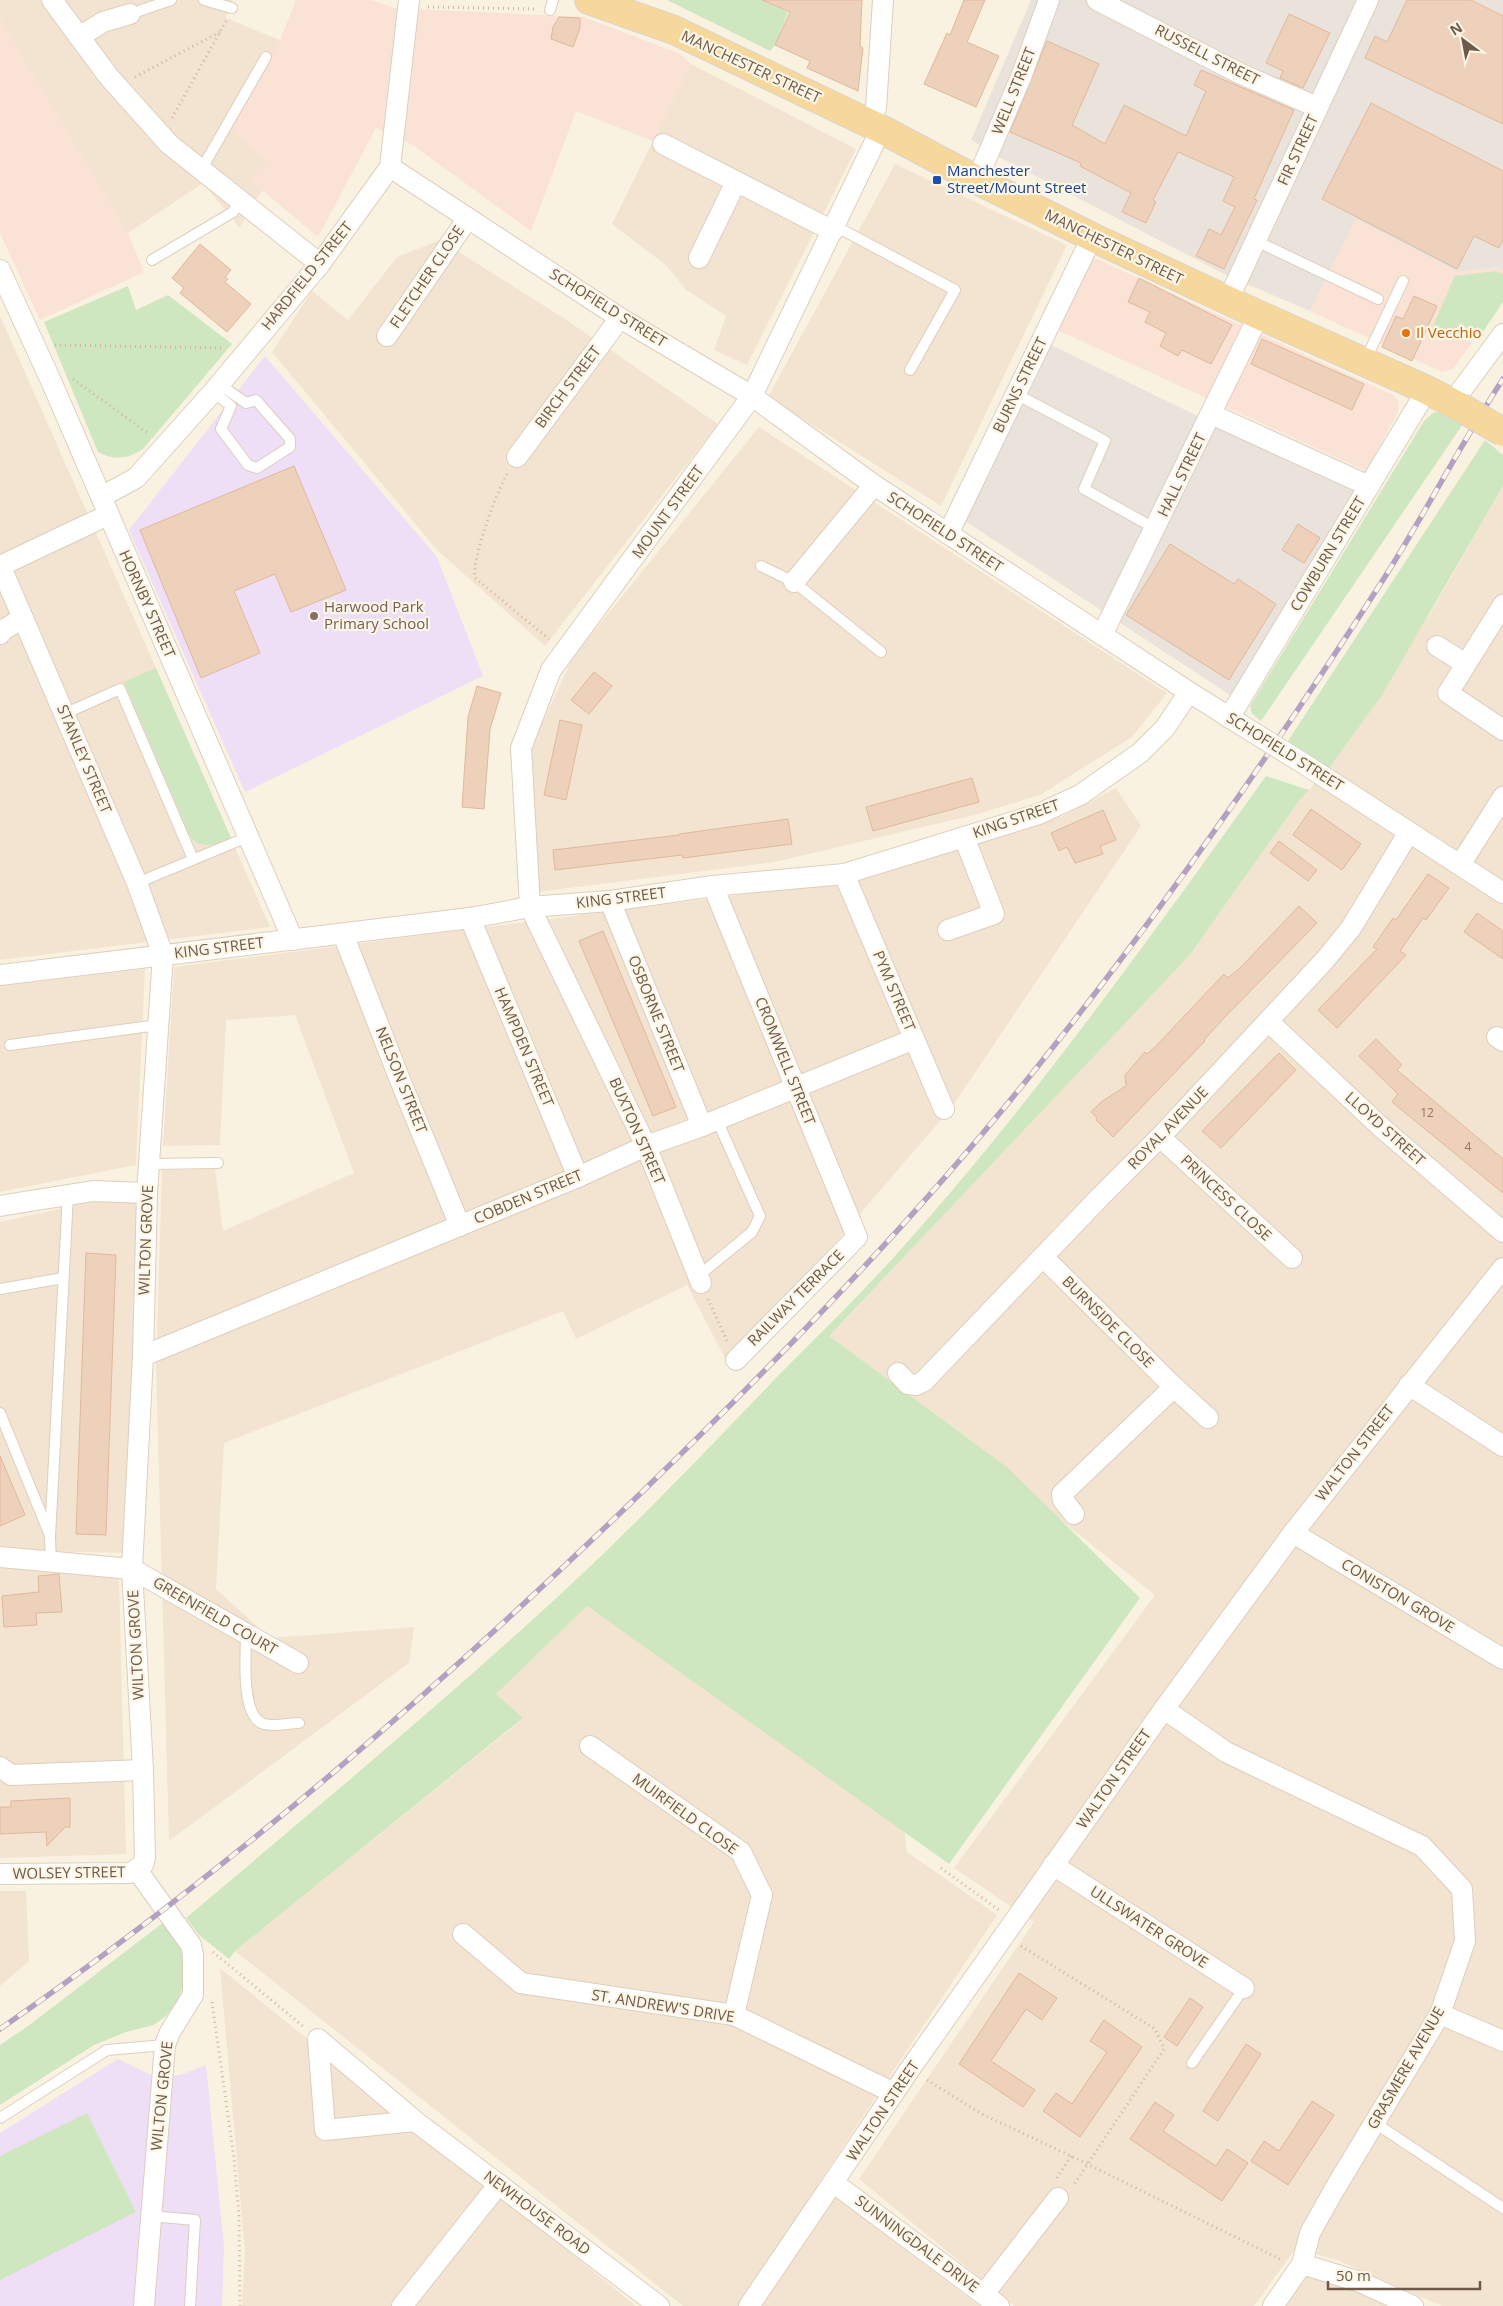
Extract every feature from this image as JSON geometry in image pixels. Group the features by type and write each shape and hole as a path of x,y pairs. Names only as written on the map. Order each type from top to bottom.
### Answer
{"main road":[{"name":"MANCHESTER STREET","path":"589,0 674,30 875,126 977,180 1092,237 1259,315 1427,390 1503,432"}],"street":[{"path":"52,0 118,87 162,136 201,170 320,264"},
{"name":"MOUNT STREET","path":"530,906 521,748 551,670 752,396 834,229 875,126 883,0"},
{"name":"WELL STREET","path":"977,180 1021,77 1049,0"},
{"name":"RUSSELL STREET","path":"1098,0 1241,74 1317,107"},
{"name":"FIR STREET","path":"1228,300 1368,0"},
{"name":"HARDFIELD STREET","path":"0,566 104,506 136,478 216,388 320,264 390,166 409,3"},
{"path":"79,37 103,22 130,14"},
{"path":"663,144 736,182 834,229"},
{"name":"SCHOFIELD STREET","path":"390,166 620,318 752,396 874,485 948,534 1229,718 1309,767 1503,893"},
{"path":"699,258 736,182"},
{"name":"FLETCHER CLOSE","path":"387,336 468,218"},
{"name":"BURNS STREET","path":"948,534 1092,237"},
{"name":"HORNBY STREET","path":"0,270 51,381 104,506 250,836 293,940"},
{"name":"HALL STREET","path":"1102,635 1156,529 1259,315"},
{"name":"BIRCH STREET","path":"517,457 620,318"},
{"path":"1456,405 1503,334"},
{"name":"COWBURN STREET","path":"1229,718 1427,390"},
{"path":"1211,414 1369,486"},
{"path":"794,582 874,485"},
{"name":"STANLEY STREET","path":"0,566 138,883 163,955"},
{"path":"1502,610 1448,693 1503,730"},
{"path":"0,634 22,618"},
{"path":"1437,646 1466,664"},
{"name":"KING STREET","path":"0,975 470,918 530,906 610,901 713,886 844,874 1038,814 1080,795 1140,753 1165,728 1189,692"},
{"path":"1460,865 1503,797"},
{"name":"ROYAL AVENUE","path":"898,1374 908,1384 916,1385 924,1381 1269,1022 1351,928 1409,832"},
{"path":"948,930 994,914 964,837"},
{"name":"PYM STREET","path":"844,874 944,1109"},
{"name":"CROMWELL STREET","path":"713,886 857,1237"},
{"name":"OSBORNE STREET","path":"610,901 709,1123"},
{"name":"BUXTON STREET","path":"530,906 646,1146 700,1280"},
{"name":"HAMPDEN STREET","path":"470,918 578,1177"},
{"name":"NELSON STREET","path":"343,934 460,1226"},
{"name":"WILTON GROVE","path":"144,2306 165,2044 170,2032 193,1994 194,1966 191,1945 137,1870 142,1866 145,1858 143,1770 132,1568 143,1356 147,1193 163,955"},
{"name":"LLOYD STREET","path":"1269,1022 1382,1128 1503,1232"},
{"name":"COBDEN STREET","path":"143,1356 578,1177 646,1146 709,1123 914,1039"},
{"name":"PRINCESS CLOSE","path":"1160,1137 1292,1258"},
{"path":"0,1206 93,1191 147,1193"},
{"name":"RAILWAY TERRACE","path":"736,1360 857,1237"},
{"name":"BURNSIDE CLOSE","path":"1043,1256 1174,1387 1208,1418"},
{"name":"WALTON STREET","path":"749,2306 910,2069 1164,1709 1293,1533 1503,1268"},
{"path":"1409,1385 1503,1446"},
{"path":"1074,1514 1063,1500 1062,1494 1174,1387"},
{"name":"CONISTON GROVE","path":"1293,1533 1503,1659"},
{"path":"0,1557 132,1568"},
{"name":"GREENFIELD COURT","path":"132,1568 298,1662"},
{"name":"GRASMERE AVENUE","path":"1164,1709 1226,1752 1422,1846 1462,1889 1465,1941 1440,2014 1310,2233 1302,2264 1273,2306"},
{"name":"MUIRFIELD CLOSE","path":"590,1746 741,1852 762,1895 734,2015"},
{"path":"0,1767 11,1775 143,1770"},
{"name":"ULLSWATER GROVE","path":"1053,1865 1244,1988"},
{"name":"WOLSEY STREET","path":"0,1874 130,1873 137,1870"},
{"name":"ST. ANDREW'S DRIVE","path":"463,1934 521,1983 734,2015 894,2094"},
{"path":"1440,2014 1503,2041"},
{"path":"318,2039 325,2130 415,2121"},
{"name":"NEWHOUSE ROAD","path":"318,2039 415,2121 659,2306"},
{"name":"SUNNINGDALE DRIVE","path":"834,2183 991,2300"},
{"path":"402,2306 499,2184"},
{"path":"991,2300 1058,2198"},
{"path":"1302,2264 1360,2282 1413,2306"}],"lane":[{"path":"130,14 171,0"},
{"path":"204,0 232,8"},
{"path":"201,170 266,57"},
{"path":"152,260 233,212 240,201"},
{"path":"834,229 955,290 910,370"},
{"path":"1256,241 1378,299"},
{"path":"1364,362 1403,282"},
{"path":"216,388 246,403 256,400 290,440 290,447 257,468 248,465 221,429 231,406 216,388"},
{"path":"1016,394 1105,441 1084,489 1156,529"},
{"path":"761,566 794,582 881,652"},
{"path":"64,714 120,689 193,859"},
{"path":"138,883 250,836"},
{"path":"10,1045 158,1025"},
{"path":"700,1280 752,1232 760,1216 709,1123"},
{"path":"149,1164 218,1163"},
{"path":"51,1562 50,1537 68,1195"},
{"path":"0,1290 63,1278"},
{"path":"0,1414 50,1537"},
{"path":"246,1633 246,1686 249,1707 254,1719 265,1724 299,1723"},
{"path":"1192,2063 1244,1988"},
{"path":"0,2118 108,2050 165,2044"},
{"path":"1375,2123 1503,2208"},
{"path":"151,2216 195,2220 190,2306"}],"path":[{"path":"409,3 552,5"},
{"path":"162,136 232,8"},
{"path":"118,87 220,31"},
{"path":"35,345 235,348 243,354"},
{"path":"51,381 69,376 166,446"},
{"path":"517,457 504,478 487,522 473,571 475,578 565,652"},
{"path":"700,1280 736,1360"},
{"path":"941,1868 1009,1928 1155,2029 1164,2049 1072,2189 1058,2198 1057,2179 1071,2156"},
{"path":"191,1945 200,1941 318,2039"},
{"path":"212,1999 234,2158 239,2216 240,2306"},
{"path":"910,2069 982,2114 1288,2263 1302,2264"}],"shaded area":[{"path":"0,0 233,0 226,18 280,40 296,151 252,204 240,228 203,183 128,233 0,19"},
{"path":"296,0 371,0 394,8 584,17 680,54 691,64 653,141 576,111 531,231 414,146 376,128 318,237 250,180 266,160 232,131 280,40"},
{"path":"1031,0 1503,0 1503,271 1496,267 1458,272 1356,219 1310,311 1228,276 999,157 971,140"},
{"path":"0,19 128,233 144,272 40,320 0,233"},
{"path":"691,64 856,149 747,365 714,350 726,316 685,289 667,266 612,224"},
{"path":"895,164 1067,245 941,506 768,397"},
{"path":"1356,219 1458,272 1496,267 1503,271 1503,299 1453,369 1442,372 1310,311"},
{"path":"440,240 568,321 718,424 545,646 438,551 272,352 312,291 348,320 397,257"},
{"path":"1088,255 1393,395 1399,402 1398,412 1366,471 1053,328"},
{"path":"0,316 155,666 270,927 0,960"},
{"path":"1049,344 1359,494 1230,695 965,521"},
{"name":"Harwood Park Primary School","path":"265,356 437,557 483,676 245,792 129,530"},
{"path":"759,427 1167,693 1132,737 1040,795 978,814 775,862 537,892 532,745 573,657"},
{"path":"1503,486 1503,2306 1442,2306 1337,2260 1295,2249 1254,2306 1014,2306 859,2179 1034,1922 954,1868 1155,1595 829,1336 1189,956 1298,802 1329,768 1430,614"},
{"path":"1116,788 1141,826 952,1107 729,1366 687,1285 576,1339 563,1311 224,1443 216,1589 270,1638 414,1627 409,1663 169,1841 156,1366 162,1170 215,1169 223,1231 354,1173 295,1015 226,1020 220,1145 163,1146 174,967 840,882 1063,816"},
{"path":"145,969 136,1165 0,1192 0,986"},
{"path":"147,1193 126,1553 0,1550 0,1222 75,1205"},
{"path":"0,1561 119,1578 126,1854 0,1858"},
{"path":"587,1606 904,1830 907,1852 997,1915 818,2184 979,2306 683,2306 235,1951 523,1719 496,1694"},
{"path":"0,1891 26,1891 29,1961 0,1986"},
{"path":"220,1968 636,2306 242,2306 245,2252"},
{"path":"118,2059 155,2077 180,2075 206,2065 224,2247 222,2306 0,2306 0,2133"},
{"path":"1307,2269 1388,2306 1284,2306"}],"green space":[{"path":"667,0 762,0 788,12 775,45 770,51"},
{"path":"1496,271 1503,274 1503,302 1480,336 1460,323 1450,337 1432,328 1455,276"},
{"path":"128,286 136,310 168,295 232,344 143,449 126,457 115,458 98,452 44,322"},
{"path":"1434,412 1445,414 1463,424 1261,721 1252,714 1250,706 1424,421"},
{"path":"1485,440 1503,455 1503,486 1382,695 1329,768 1288,741"},
{"path":"156,668 231,838 215,844 204,845 194,841 190,836 124,682"},
{"path":"1266,776 1309,790 1298,802 1189,956 829,1336 1008,1468 1140,1598 949,1864 587,1606 496,1694 523,1718 235,1951 229,1959 199,1935 186,1918 507,1643 610,1548 882,1270 934,1212 1033,1091 1128,966"},
{"path":"164,1922 180,1945 187,1974 178,2001 166,2016 154,2025 126,2032 94,2045 0,2105 0,2045 28,2026"},
{"path":"87,2113 136,2212 0,2280 0,2156"}],"building":[{"path":"762,0 862,0 860,46 863,48 858,91 807,68 810,61 775,45 790,12"},
{"path":"964,0 985,0 967,42 999,56 976,107 924,84 947,33 950,35"},
{"path":"1407,0 1471,0 1503,16 1503,124 1365,58 1375,36 1387,42"},
{"path":"1289,14 1330,33 1303,88 1280,78 1283,71 1266,63"},
{"path":"559,17 580,18 580,28 573,47 551,39 553,27"},
{"path":"1047,41 1099,64 1072,125 1105,144 1124,105 1186,136 1206,91 1194,85 1201,70 1294,110 1254,199 1257,200 1224,269 1196,256 1209,229 1221,235 1235,207 1223,201 1234,177 1178,152 1153,200 1156,202 1146,223 1122,212 1131,193 1080,166 1081,163 1010,132"},
{"path":"1371,103 1503,171 1503,240 1499,248 1474,236 1457,269 1322,199"},
{"path":"200,244 231,270 225,277 228,279 225,282 251,304 227,332 180,293 184,288 172,278"},
{"path":"1139,278 1232,325 1211,364 1182,350 1178,356 1160,346 1166,333 1145,322 1150,312 1128,302"},
{"name":"Il Vecchio","path":"1414,296 1437,306 1412,361 1382,347 1396,316 1403,319"},
{"path":"1262,339 1364,384 1352,410 1251,364"},
{"path":"294,466 346,590 291,612 275,574 234,591 260,653 201,678 140,530"},
{"path":"1298,524 1320,538 1304,563 1282,550"},
{"path":"1170,544 1234,584 1238,579 1276,604 1229,680 1126,615"},
{"path":"594,672 612,686 589,714 571,700"},
{"path":"477,686 501,693 490,729 484,809 462,807 468,717"},
{"path":"560,720 582,725 566,800 544,795"},
{"path":"972,778 979,802 873,831 866,807"},
{"path":"1311,809 1361,844 1342,870 1293,835"},
{"path":"1103,810 1116,840 1100,846 1103,854 1075,863 1067,847 1059,851 1051,833"},
{"path":"788,819 792,844 683,858 682,855 555,870 553,850 679,835"},
{"path":"1279,841 1317,870 1308,881 1270,853"},
{"path":"1428,874 1449,888 1426,920 1423,918 1400,951 1406,955 1337,1028 1318,1010 1377,949 1373,947 1393,918 1396,920"},
{"path":"1299,906 1317,923 1223,1019 1205,1041 1113,1137 1096,1120 1097,1118 1091,1112 1101,1102 1126,1086 1125,1075 1145,1052 1147,1054 1155,1047 1224,974 1228,978 1241,967"},
{"path":"1477,913 1503,931 1503,959 1464,932"},
{"path":"603,931 676,1107 653,1116 579,941"},
{"path":"1376,1039 1402,1065 1397,1070 1503,1159 1503,1193 1392,1102 1398,1094 1359,1056"},
{"path":"1279,1053 1296,1070 1221,1148 1202,1131"},
{"path":"86,1253 116,1255 106,1535 76,1534"},
{"path":"0,1456 25,1515 0,1526"},
{"path":"59,1574 62,1612 36,1613 37,1625 4,1627 2,1596 39,1592 38,1576"},
{"path":"70,1798 70,1827 65,1827 47,1846 46,1832 0,1834 0,1807 11,1807 11,1801"},
{"path":"1019,1973 1057,1998 1042,2020 1026,2009 991,2061 1035,2090 1023,2107 959,2064"},
{"path":"1190,1998 1203,2007 1177,2046 1164,2037"},
{"path":"1104,2020 1142,2047 1080,2137 1043,2111 1056,2093 1072,2104 1107,2052 1090,2041"},
{"path":"1246,2044 1261,2054 1218,2121 1203,2111"},
{"path":"1312,2101 1334,2115 1288,2185 1251,2161 1264,2141 1279,2151"},
{"path":"1155,2102 1174,2115 1163,2131 1216,2166 1227,2149 1248,2163 1222,2201 1130,2139"}],"railway":[{"path":"0,2029 85,1968 251,1841 410,1706 641,1493 744,1392 893,1236 1034,1071 1126,953 1214,832 1299,708 1381,583 1503,379"}],"place":[{"name":"Manchester Street/Mount Street","path":"937,180"},
{"name":"Il Vecchio","path":"1406,333"},
{"name":"Harwood Park Primary School","path":"314,616"}]}
